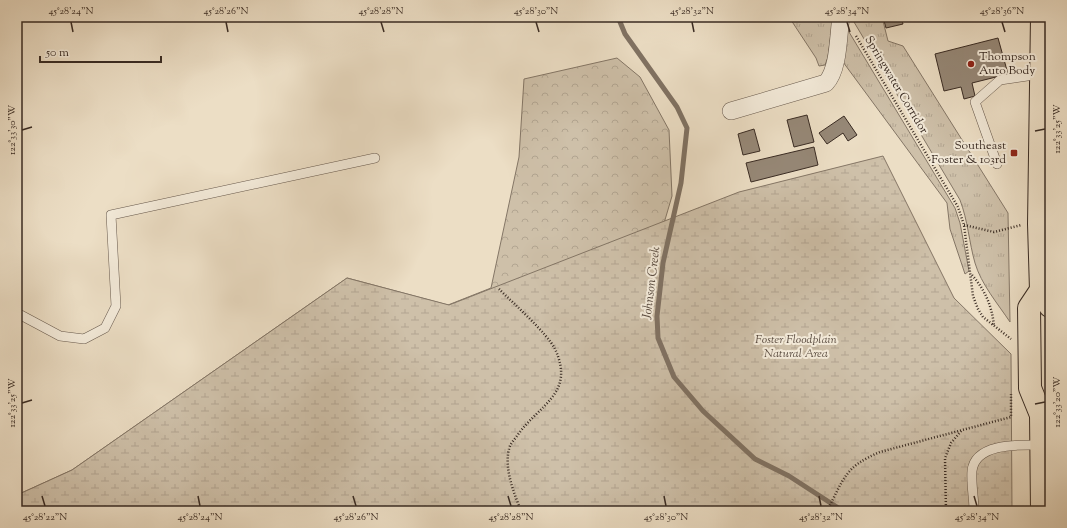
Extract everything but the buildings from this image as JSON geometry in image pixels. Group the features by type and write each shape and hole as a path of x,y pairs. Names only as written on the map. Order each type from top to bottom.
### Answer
{"main road":[{"path":"1042,511 1041,445 1045,407 1030,388 1029,308 1046,298 1045,111 1041,74 1044,26"}],"street":[{"path":"731,111 826,83 831,77 834,68 841,17"}],"lane":[{"path":"997,164 975,102 1000,80 1041,74"},
{"path":"17,313 60,336 84,339 105,328 116,306 111,215 375,158"},
{"path":"974,511 972,469 978,459 985,452 1005,445 1041,445"}],"path":[{"name":"Springwater Corridor","path":"853,30 958,207 964,225 973,296 978,309 983,317 994,327 1016,341"},
{"path":"964,225 994,232 1013,226 1045,223"},
{"path":"971,274 981,285 986,295 991,308 994,327"},
{"path":"499,289 537,328 554,348 561,366 561,382 556,395 519,432 509,447 508,465 516,498 521,511"},
{"path":"1010,338 1010,346"},
{"path":"827,511 848,471 862,460 880,452 1011,417 1011,386"},
{"path":"946,511 945,458 951,443 962,430"},
{"path":"568,511 578,509 605,509 614,511"}],"green space":[{"path":"789,17 833,17 828,57 825,65 819,66 816,58"},
{"path":"851,17 882,17 888,41 903,46 1008,213 1010,322 981,279 975,263 960,200"},
{"path":"846,27 955,208 960,223 969,271 965,274 950,229 947,203 843,62"},
{"path":"617,58 640,77 669,130 672,196 650,271 17,511 17,495 72,470 347,278 448,305 491,288 519,157 524,79"},
{"name":"Foster Floodplain Natural Area","path":"883,156 954,298 1011,354 1012,511 17,511 17,495 72,470 347,278 449,305 739,192"}],"waterway":[{"name":"Johnson Creek","path":"618,17 625,34 677,107 687,128 681,183 663,263 657,316 658,338 674,377 703,411 755,459 789,476 843,511"}],"place":[{"name":"Thompson Auto Body","path":"971,64"},
{"name":"Southeast Foster & 103rd","path":"1014,153"}]}
